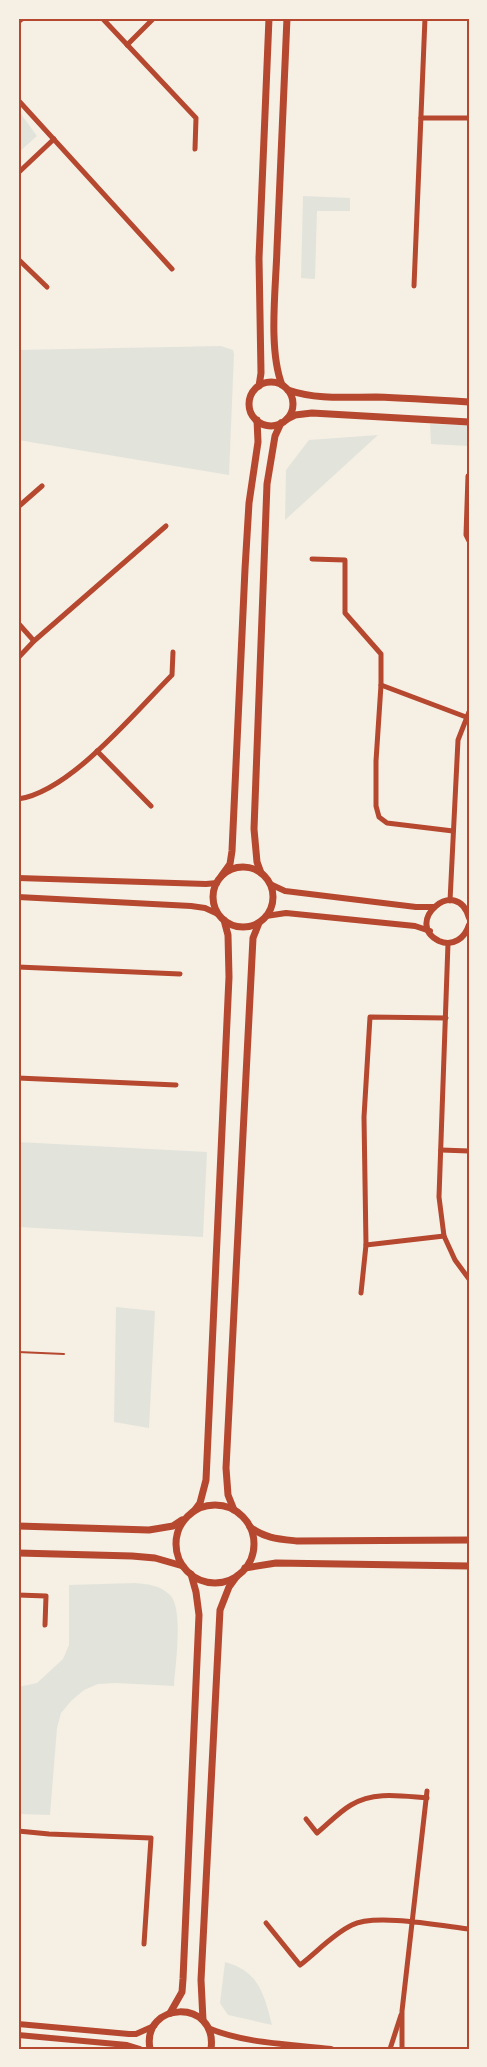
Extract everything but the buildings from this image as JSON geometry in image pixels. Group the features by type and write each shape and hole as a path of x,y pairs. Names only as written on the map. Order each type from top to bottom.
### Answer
{"main road":[{"path":"269,18 259,258 261,380 250,400 252,413 257,420 268,425 312,413 469,422"},
{"path":"282,385 276,361 275,311 287,18"},
{"path":"259,386 270,382 306,395 330,398 376,397 469,402"},
{"path":"257,420 258,442 249,503 245,569 232,851 230,864 217,882 213,898 218,914 224,920 241,927 258,923 266,916 273,900 270,884 256,862 254,829 267,484 275,436 291,414 293,401 288,390"},
{"path":"222,875 229,870 246,867 261,873"},
{"path":"18,1526 149,1530 173,1526 187,1517 200,1503 206,1480 229,977 228,935 224,920"},
{"path":"234,1510 228,1495 227,1460 253,938 258,923"},
{"path":"194,1511 214,1505 234,1510 256,1532 273,1538 297,1541 469,1540"},
{"path":"187,1517 176,1541 183,1566 202,1580 226,1581 237,1576"},
{"path":"202,2020 201,1980 220,1610 229,1587 251,1559 254,1548 250,1527"},
{"path":"18,1553 156,1558 183,1566"},
{"path":"245,1568 276,1563 469,1566"},
{"path":"170,2013 182,1992 199,1615 191,1574"},
{"path":"150,2049 150,2035 158,2020 170,2013 188,2012 202,2020 208,2028 211,2049"}],"street":[{"path":"18,22 23,18"},
{"path":"102,18 196,118 195,149"},
{"path":"127,45 154,18"},
{"path":"414,286 425,18"},
{"path":"18,100 172,269"},
{"path":"422,118 469,118"},
{"path":"18,173 54,139"},
{"path":"18,259 47,287"},
{"path":"468,476 466,535 469,541"},
{"path":"18,507 42,486"},
{"path":"18,658 34,641 166,526"},
{"path":"312,559 345,560 345,613 381,654 376,761 376,806 379,817 387,823 453,831"},
{"path":"18,623 34,641"},
{"path":"18,799 44,790 74,771 97,751 172,675 173,652"},
{"path":"381,685 467,714 458,740 450,900"},
{"path":"97,751 151,806"},
{"path":"18,878 206,884 217,882"},
{"path":"270,884 285,891 433,907"},
{"path":"18,897 191,906 205,908 218,914"},
{"path":"430,932 427,919 433,907 438,903 450,900 460,904 469,915"},
{"path":"266,916 286,913 415,926 430,932 438,940 448,943 466,936 469,925"},
{"path":"448,943 439,1197 444,1236 455,1260 469,1279"},
{"path":"18,968 180,974"},
{"path":"361,1293 366,1245 364,1117 370,1017 446,1018"},
{"path":"18,1078 176,1085"},
{"path":"441,1150 469,1151"},
{"path":"366,1245 444,1236"},
{"path":"18,1595 46,1596 45,1625"},
{"path":"402,2049 402,2011 428,1791"},
{"path":"306,1819 317,1833 350,1805 364,1799 387,1795 427,1798"},
{"path":"18,1831 151,1838 144,1944"},
{"path":"266,1923 300,1965 344,1929 367,1920 469,1929"},
{"path":"390,2049 402,2011"},
{"path":"18,2024 129,2034 136,2034 154,2026"},
{"path":"208,2028 229,2035 264,2041 331,2049"},
{"path":"18,2035 127,2045 140,2049"}],"lane":[{"path":"18,1353 64,1354"}],"shaded area":[{"path":"18,110 37,136 18,153"},
{"path":"303,196 350,198 350,211 317,211 315,279 301,278"},
{"path":"221,346 233,350 234,354 229,475 18,440 18,350"},
{"path":"430,424 469,425 469,446 431,444"},
{"path":"378,435 285,520 286,470 309,440"},
{"path":"18,1142 207,1152 203,1237 18,1227"},
{"path":"116,1307 155,1311 149,1428 114,1422"},
{"path":"135,1583 158,1587 170,1595 174,1602 178,1625 174,1686 116,1683 98,1684 84,1690 61,1713 57,1728 50,1815 18,1814 18,1687 37,1683 63,1659 69,1645 69,1585"},
{"path":"225,1962 246,1971 253,1978 263,1994 272,2025 228,2015 220,2003"}]}
